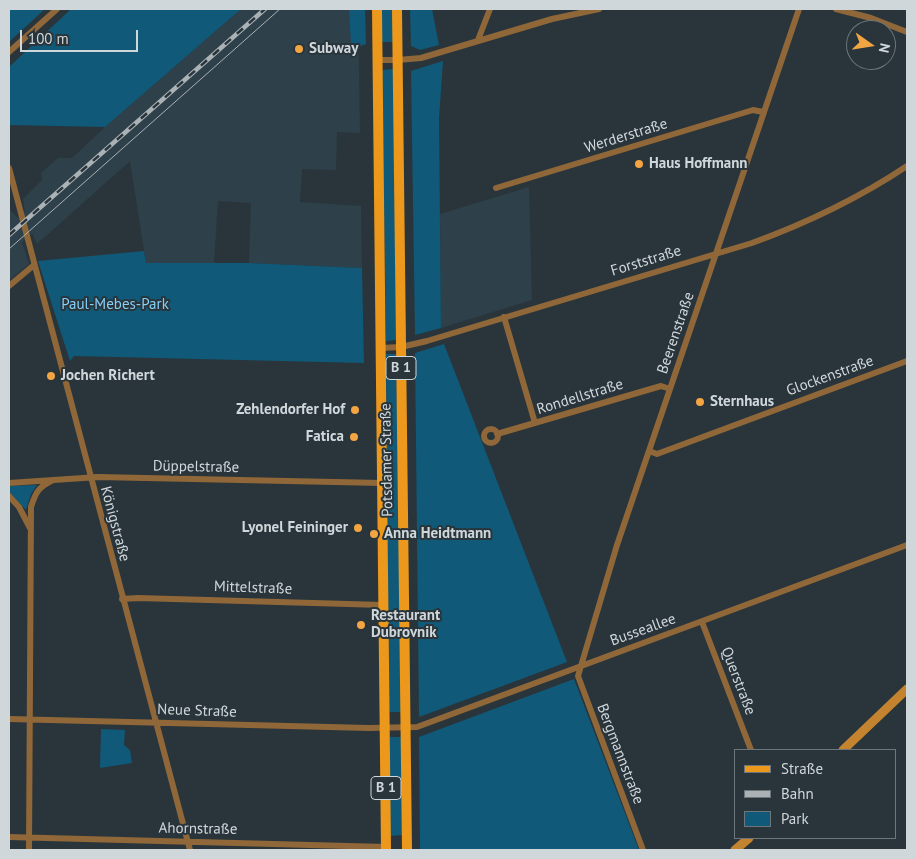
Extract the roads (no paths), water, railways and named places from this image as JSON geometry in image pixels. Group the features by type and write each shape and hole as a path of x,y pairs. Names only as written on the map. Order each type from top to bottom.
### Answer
{"main road":[{"name":"Potsdamer Straße","path":"377,9 386,849"},
{"name":"Potsdamer Straße","path":"397,9 407,850"}],"street":[{"path":"9,52 57,9"},
{"path":"478,40 490,9"},
{"path":"377,60 421,58 552,19 599,9"},
{"name":"Beerenstraße","path":"581,666 604,587 649,451 799,9"},
{"path":"836,9 871,18 907,32"},
{"name":"Werderstraße","path":"496,188 753,110 764,112"},
{"name":"Forststraße","path":"381,348 401,347 752,243 786,231 838,206 882,183 907,166"},
{"name":"Königstraße","path":"9,168 190,850"},
{"path":"9,286 34,265"},
{"path":"504,317 535,423"},
{"name":"Glockenstraße","path":"649,451 657,454 907,361"},
{"name":"Rondellstraße","path":"498,434 661,386 670,389"},
{"name":"Düppelstraße","path":"9,482 90,478 382,483"},
{"path":"29,850 31,507 35,495 41,486 53,480"},
{"path":"9,496 19,507 30,529"},
{"name":"Busseallee","path":"385,728 417,727 907,545"},
{"name":"Mittelstraße","path":"122,599 384,604"},
{"name":"Querstraße","path":"702,622 752,749"},
{"name":"Bergmannstraße","path":"581,666 578,676 643,850"},
{"path":"843,749 907,690"},
{"name":"Neue Straße","path":"9,719 385,728"},
{"name":"Ahornstraße","path":"9,837 386,849"},
{"path":"735,850 748,839"}],"tram line":[{"path":"9,249 280,9"}],"railway":[{"path":"9,235 265,9"}],"place":[{"name":"Subway","path":"299,49"},
{"name":"Haus Hoffmann","path":"639,164"},
{"name":"Jochen Richert","path":"51,376"},
{"name":"Sternhaus","path":"700,402"},
{"name":"Zehlendorfer Hof","path":"355,410"},
{"name":"Fatica","path":"354,437"},
{"name":"Lyonel Feininger","path":"358,528"},
{"name":"Anna Heidtmann","path":"374,534"},
{"name":"Restaurant Dubrovnik","path":"361,625"}],"park label":[{"name":"Paul-Mebes-Park","path":"115,305"}]}
